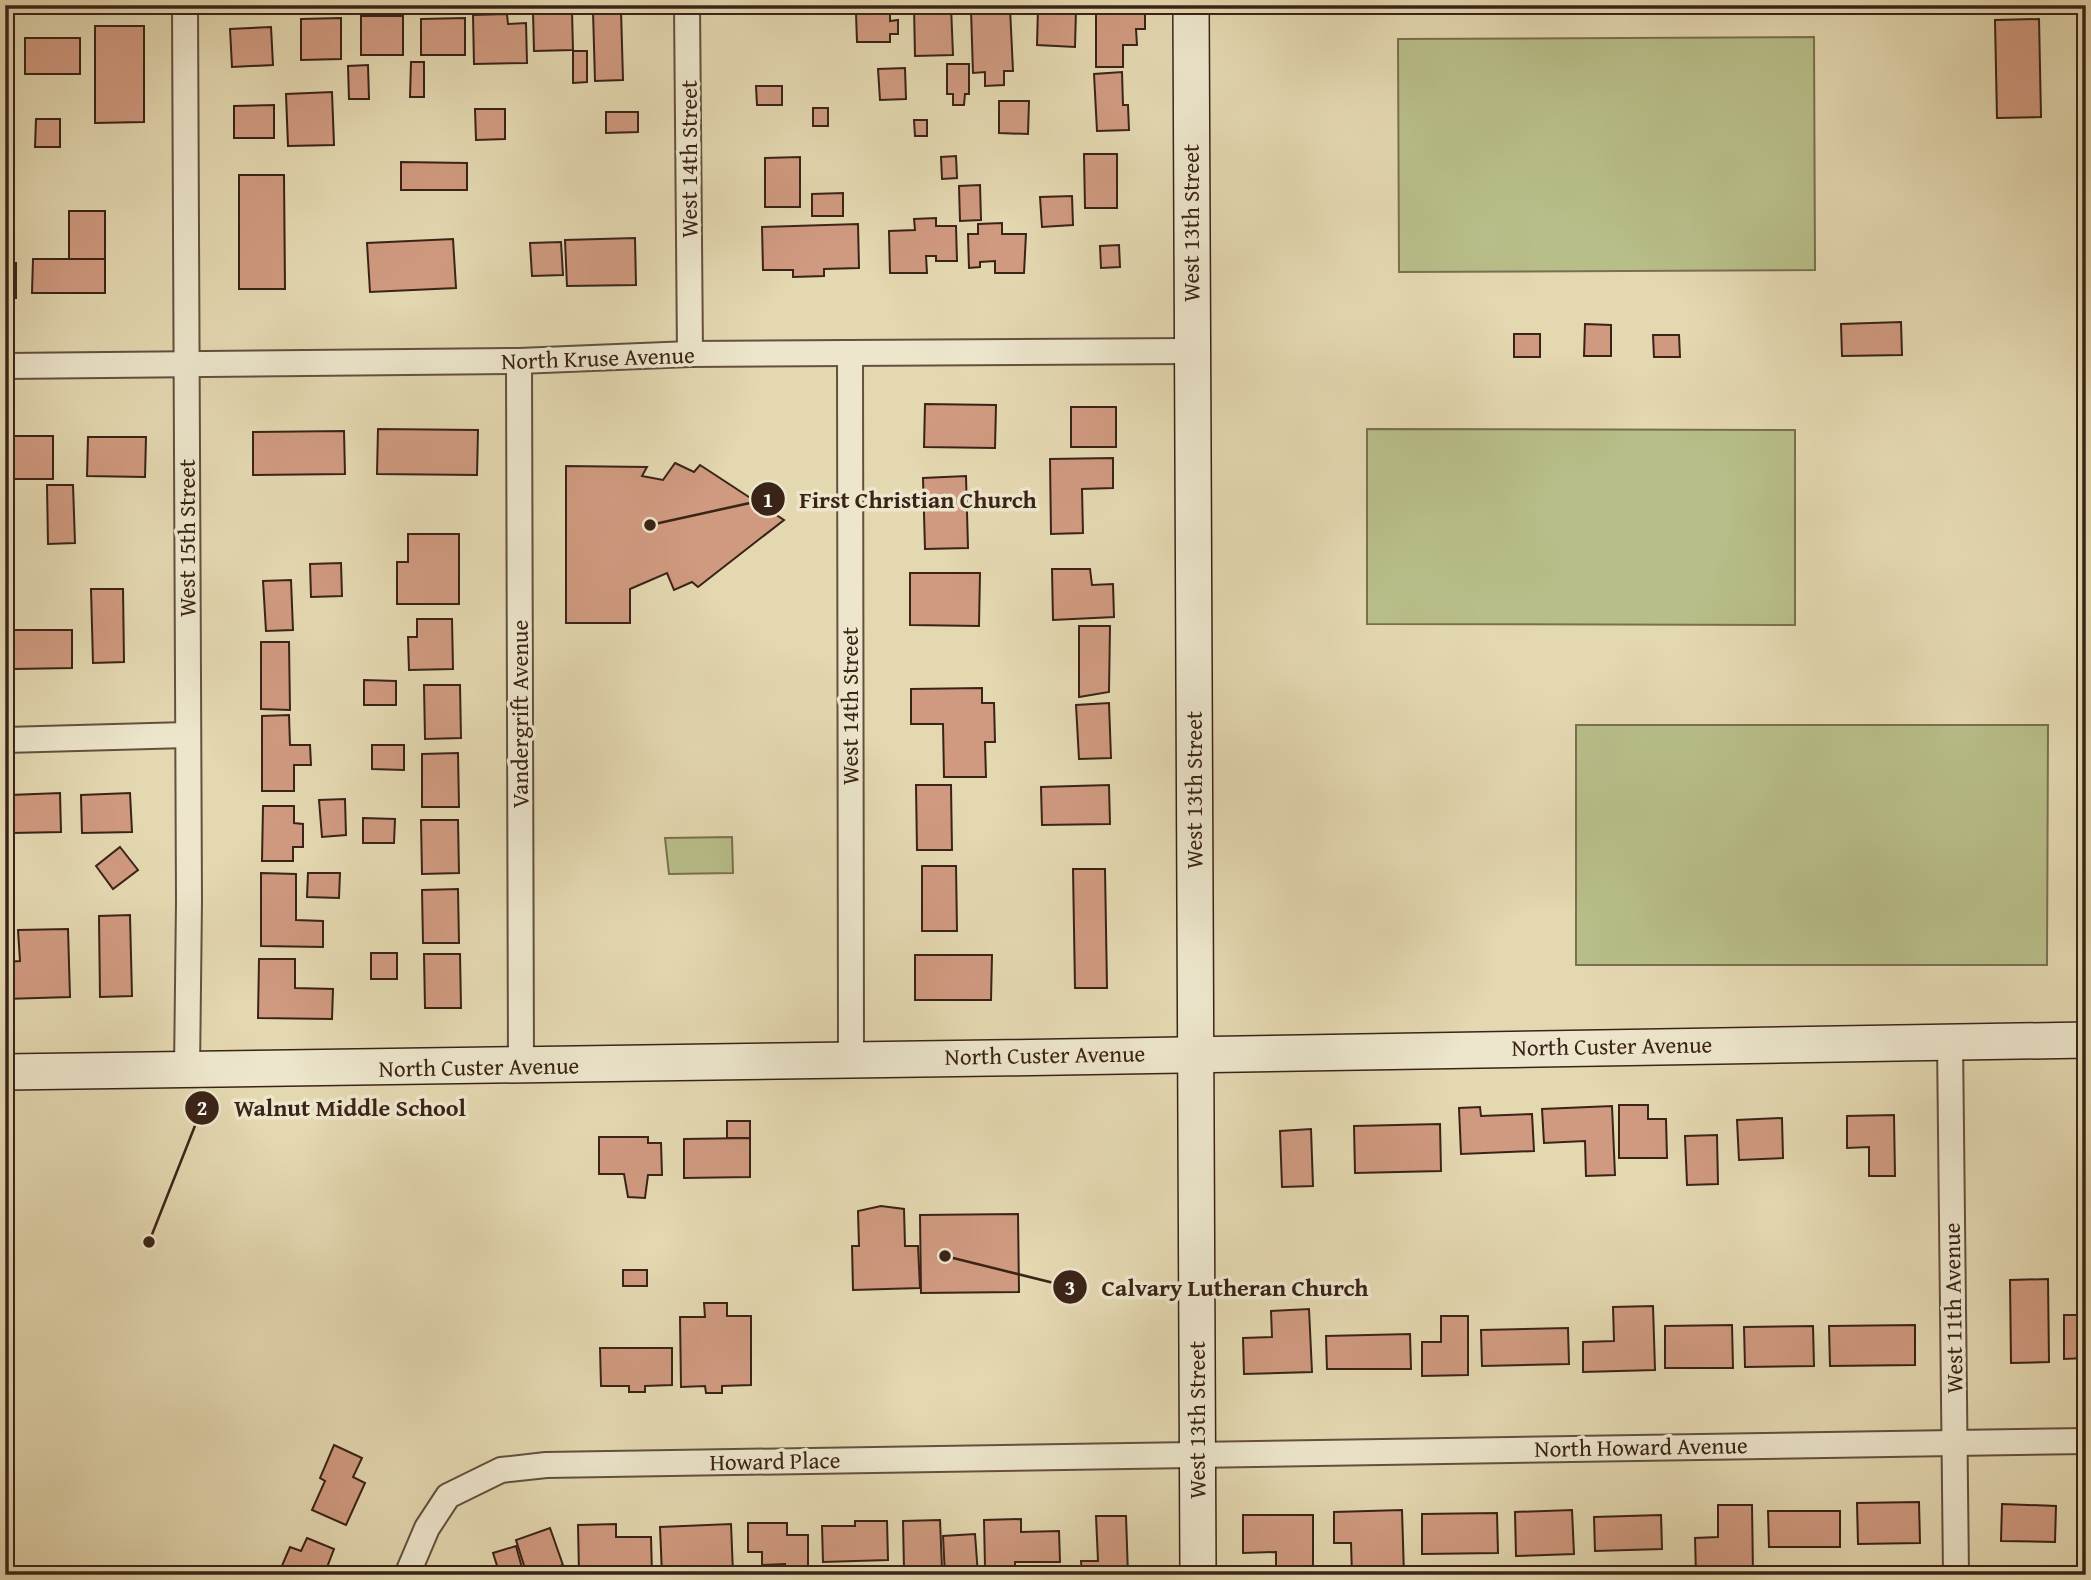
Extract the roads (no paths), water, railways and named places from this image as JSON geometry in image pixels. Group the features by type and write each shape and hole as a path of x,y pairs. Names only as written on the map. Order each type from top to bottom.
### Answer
{"street":[{"name":"West 15th Street","path":"186,5 187,1071"},
{"name":"West 14th Street","path":"687,5 690,354"},
{"name":"West 13th Street","path":"1191,5 1198,1575"},
{"name":"North Kruse Avenue","path":"5,366 519,361 690,354 1191,351"},
{"name":"West 14th Street","path":"850,353 851,1059"},
{"name":"Vandergrift Avenue","path":"519,361 521,1067"},
{"path":"5,740 187,736"},
{"name":"North Custer Avenue","path":"5,1072 521,1067 1196,1052 2086,1040"},
{"name":"West 11th Avenue","path":"1950,1042 1956,1575"},
{"name":"North Howard Avenue","path":"1197,1454 2086,1441"},
{"name":"Howard Place","path":"407,1575 427,1528 448,1496 501,1470 559,1465 1197,1454"}],"place":[{"name":"First Christian Church","path":"650,525"},
{"name":"Walnut Middle School","path":"149,1242"},
{"name":"Calvary Lutheran Church","path":"945,1256"}]}
